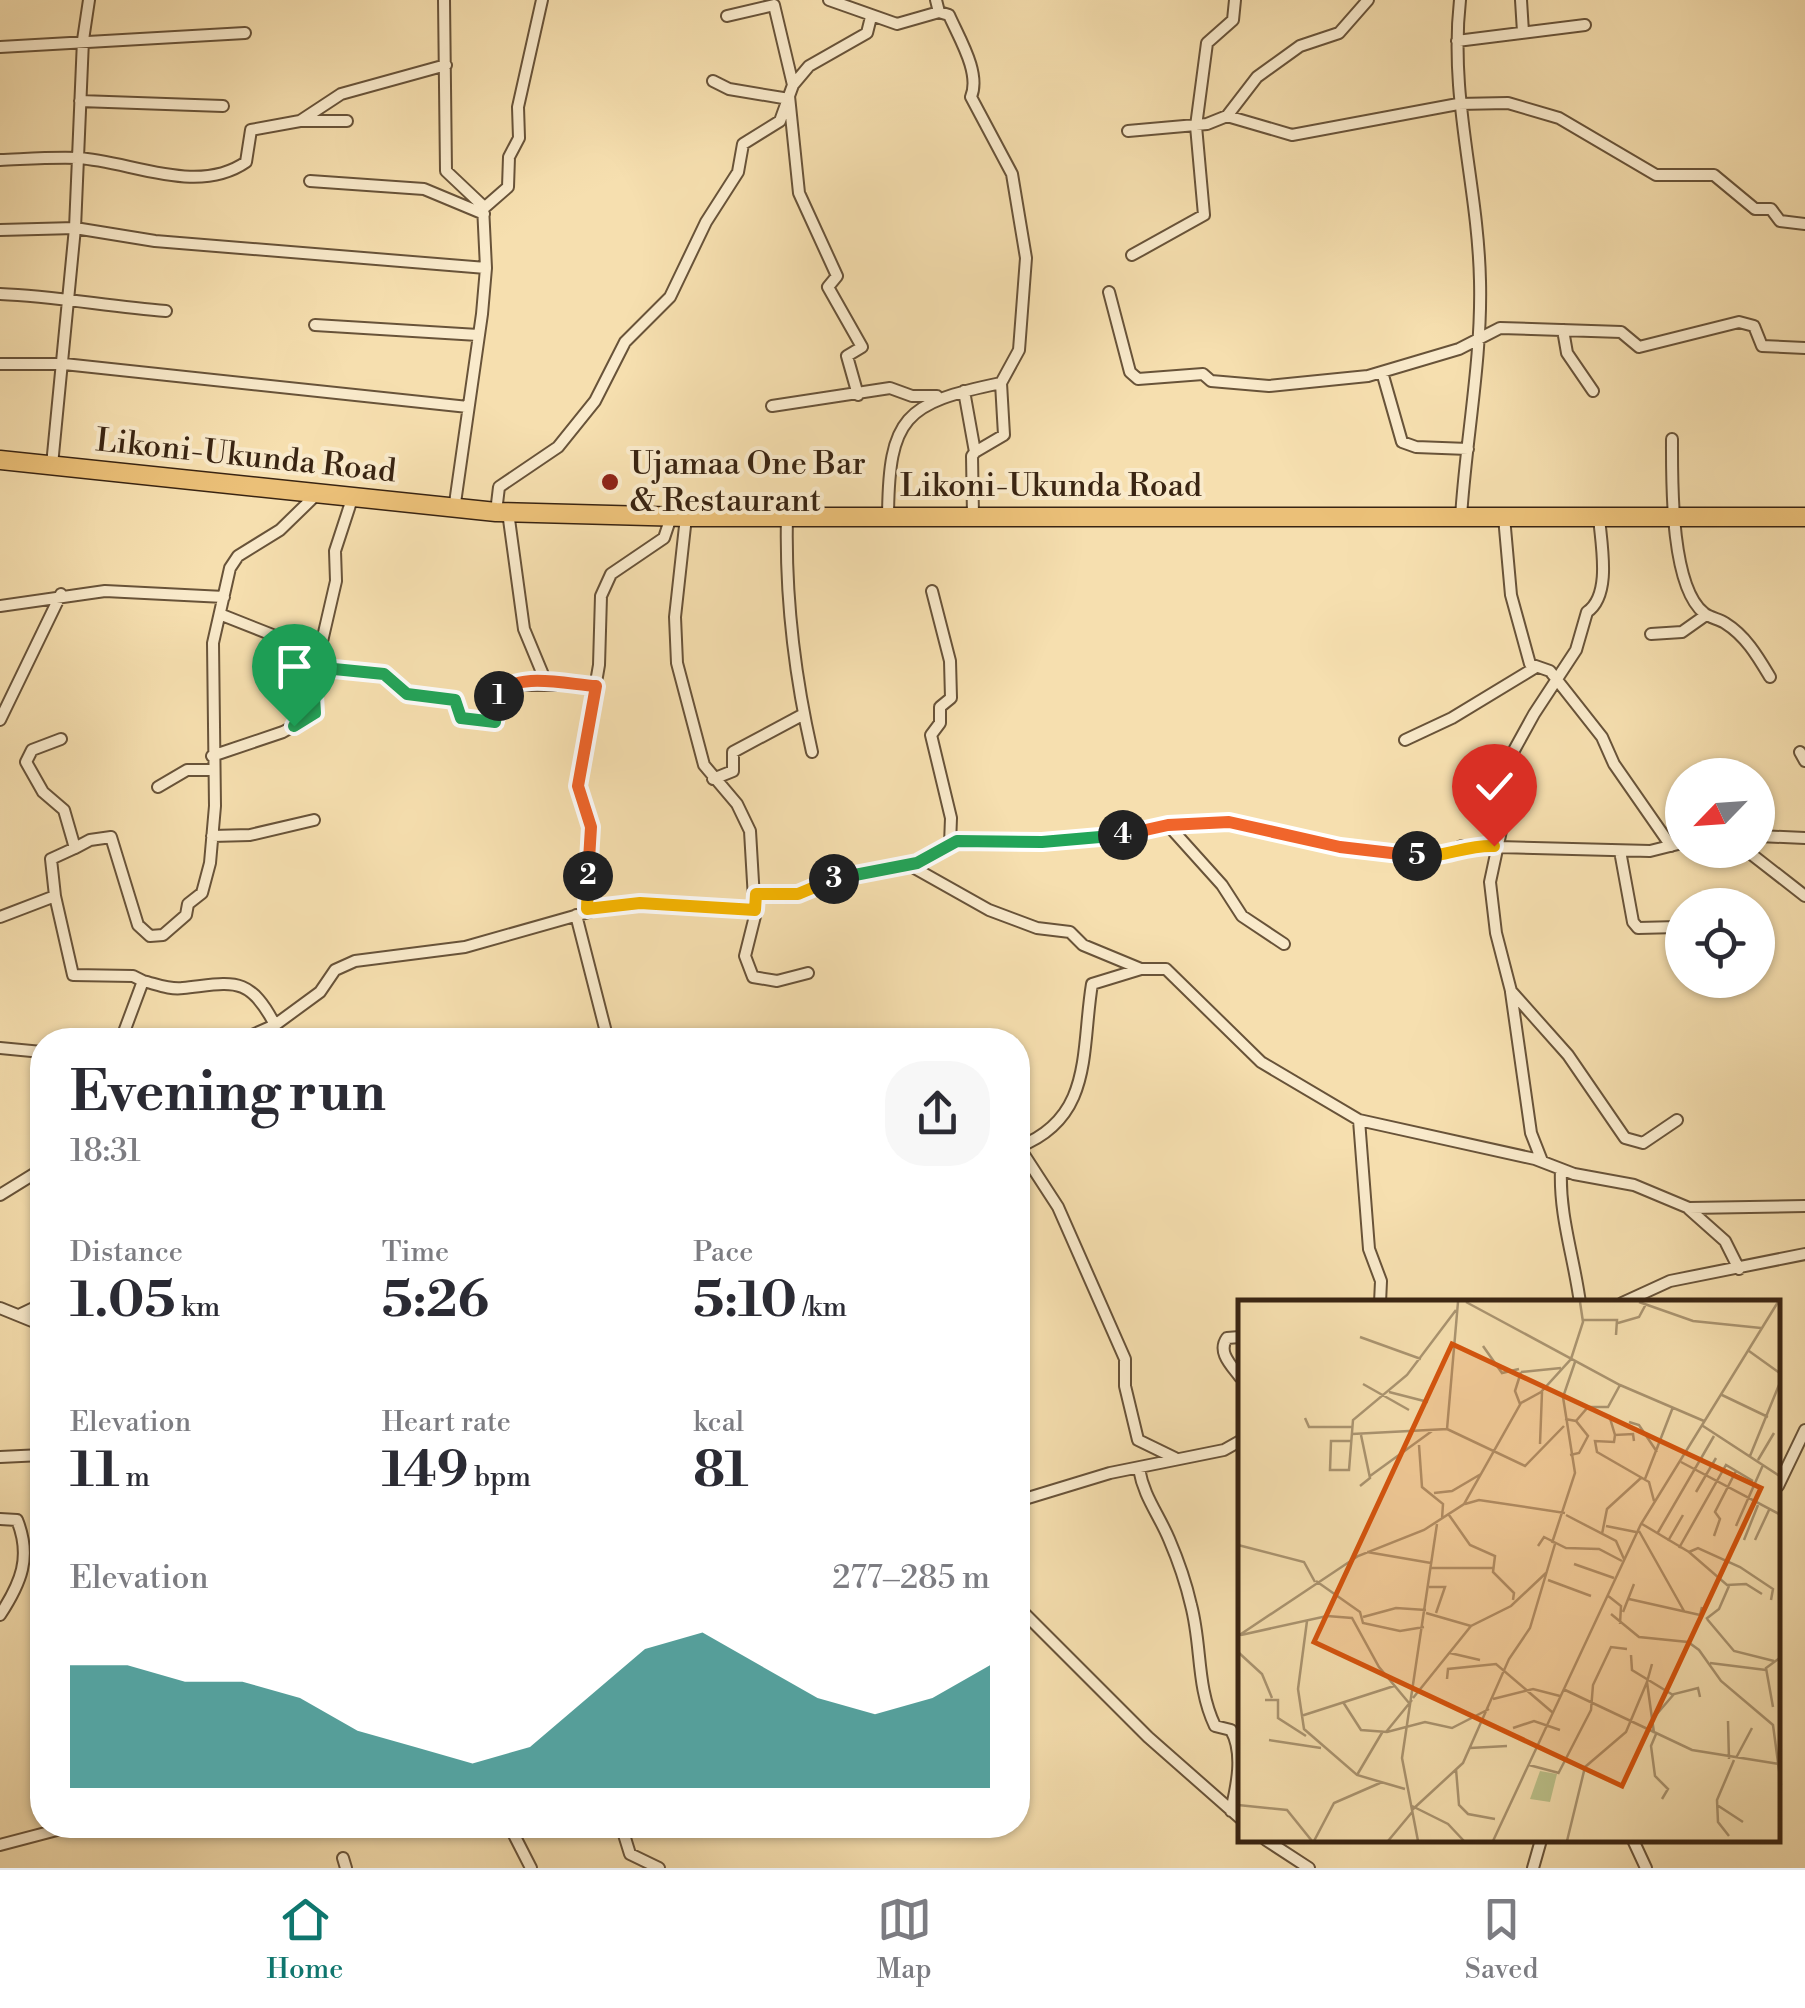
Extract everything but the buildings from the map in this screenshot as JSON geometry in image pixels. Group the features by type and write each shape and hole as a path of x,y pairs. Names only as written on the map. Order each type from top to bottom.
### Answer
{"highway":[{"name":"Likoni-Ukunda Road","path":"0,460 502,512 678,517 1805,517"}],"street":[{"path":"52,466 81,158 82,40 90,0"},
{"path":"444,0 446,172 484,211 486,268 454,510"},
{"path":"484,211 508,186 508,156 518,138 518,108 542,0"},
{"path":"828,0 896,24 937,6 949,15 976,86 971,97 1002,150 1016,190 1026,258 1019,350 1001,383 1004,435 972,456 973,515"},
{"path":"1132,255 1204,215 1196,126 1207,43 1232,20 1236,0"},
{"path":"1228,116 1257,77 1300,46 1339,33 1368,0"},
{"path":"1460,0 1458,104 1476,220 1481,336 1461,517"},
{"path":"1520,0 1523,32"},
{"path":"727,16 773,3 790,93 799,193 837,276 828,287 832,297 862,348 847,356 858,395"},
{"path":"546,682 524,629 502,512 501,485 560,446 594,402 625,342 670,297 706,222 738,172 743,144 780,121 790,93 809,66 866,33 871,18"},
{"path":"1457,41 1584,25"},
{"path":"0,47 245,32"},
{"path":"300,122 341,94 446,65"},
{"path":"713,81 728,89 790,93"},
{"path":"80,101 223,106"},
{"path":"1128,132 1196,126 1228,116 1292,135 1458,104 1508,104 1549,113 1606,142 1656,176 1714,175 1754,209 1771,208 1780,221 1805,224"},
{"path":"0,160 81,158 152,173 225,172 247,160 251,130 300,122 347,121"},
{"path":"310,181 424,189 484,211"},
{"path":"0,230 75,228 155,241 486,268"},
{"path":"1109,292 1129,370 1136,378 1203,374 1211,380 1282,386 1382,372 1459,349 1500,328 1621,332 1639,347 1739,322 1754,326 1762,346 1805,348"},
{"path":"0,294 68,297 117,308 166,311"},
{"path":"315,326 478,336"},
{"path":"1564,330 1567,353 1593,391"},
{"path":"0,364 64,364 468,407"},
{"path":"1382,372 1402,442 1416,448 1468,449"},
{"path":"888,516 893,444 920,406 943,396 1001,383"},
{"path":"772,406 890,388 914,397 943,396"},
{"path":"964,391 975,452"},
{"path":"1672,439 1671,517 1689,586 1706,615 1725,623 1750,645 1770,677"},
{"path":"275,1026 256,994 244,986 214,982 183,988 133,976 73,975 51,859 90,840 111,837 138,925 156,937 185,916 188,904 199,898 210,863 212,836 213,643 233,561 280,530 318,493"},
{"path":"212,756 283,732 313,715 313,678 321,665 336,581 335,552 352,498"},
{"path":"787,515 786,597 812,752"},
{"path":"605,1028 581,912 591,834 578,786 596,686 604,585 620,567 665,537 678,517"},
{"path":"678,517 676,660 702,760 747,822 756,894 745,956 753,978 778,981 808,973"},
{"path":"1504,517 1516,624 1530,664 1550,671 1602,737 1614,764 1665,829"},
{"path":"1542,1162 1530,1133 1490,882 1499,848 1501,774 1576,650 1587,612 1594,606 1602,584 1599,517"},
{"path":"932,590 950,662 950,700 940,707 940,723 931,735 951,818 950,844"},
{"path":"0,606 61,594 143,591 224,597"},
{"path":"0,720 61,594"},
{"path":"222,614 276,636 321,665 384,674 407,694 455,700 458,717 491,722 499,717 499,694 504,688 528,681 596,686"},
{"path":"1650,634 1682,632 1706,615"},
{"path":"1405,740 1452,718 1536,667"},
{"path":"713,778 733,771 734,752 804,714"},
{"path":"61,738 32,750 26,762 42,792 64,810 76,848"},
{"path":"158,787 187,770 212,770"},
{"path":"212,836 250,835 314,820"},
{"path":"756,894 798,894 830,879 909,865 950,844 1097,840 1168,825 1229,822 1340,847 1436,857 1462,846 1620,851 1665,845"},
{"path":"1168,825 1222,885 1242,916 1284,944"},
{"path":"1775,837 1805,838"},
{"path":"1620,851 1633,922 1638,928 1665,927"},
{"path":"909,865 989,910 1036,928 1070,932 1082,944 1141,969"},
{"path":"1769,868 1805,896"},
{"path":"0,918 55,896"},
{"path":"270,1028 320,992 335,970 354,961 465,947 581,912 640,903 755,910"},
{"path":"1030,1142 1041,1137 1077,1095 1092,984 1141,969 1166,968 1260,1062 1359,1120 1634,1185 1689,1208 1718,1233 1738,1269"},
{"path":"126,1028 143,981"},
{"path":"1510,992 1568,1056 1629,1141 1643,1142 1678,1120"},
{"path":"0,1048 30,1051"},
{"path":"1359,1120 1369,1249 1381,1281 1380,1300"},
{"path":"1030,1165 1058,1207 1125,1359 1125,1386 1138,1440 1175,1458"},
{"path":"1562,1169 1561,1213 1572,1247 1580,1300"},
{"path":"0,1195 30,1176"},
{"path":"1689,1208 1805,1206"},
{"path":"1629,1300 1670,1281 1805,1254"},
{"path":"0,1308 6,1314 30,1310"},
{"path":"22,1314 30,1318"},
{"path":"1238,1337 1228,1338 1224,1346 1238,1373"},
{"path":"1780,1482 1805,1430"},
{"path":"1030,1498 1175,1458 1224,1450 1238,1442"},
{"path":"0,1457 30,1456"},
{"path":"1140,1468 1148,1504 1170,1541 1192,1608 1201,1688 1215,1726 1231,1730 1237,1742 1236,1815"},
{"path":"0,1519 17,1520 26,1554 17,1590 0,1615"},
{"path":"1030,1619 1148,1737 1236,1815"},
{"path":"0,1846 30,1838"},
{"path":"516,1838 531,1868"},
{"path":"625,1838 630,1854 658,1868"},
{"path":"1271,1843 1310,1868"},
{"path":"1634,1843 1646,1868"},
{"path":"1534,1868 1543,1844"}],"place":[{"name":"Ujamaa One Bar & Restaurant","path":"610,482"}],"route":[{"path":"294,726 315,713 313,678 324,668 384,674 407,694 455,700 458,717 491,722 499,717 499,692 510,685 528,681 596,686 578,786 578,796 590,820 587,909 640,903 755,910 756,894 798,894 830,879 917,863 957,841 1097,840 1168,825 1229,822 1340,847 1436,857 1459,846 1494,846"}]}
